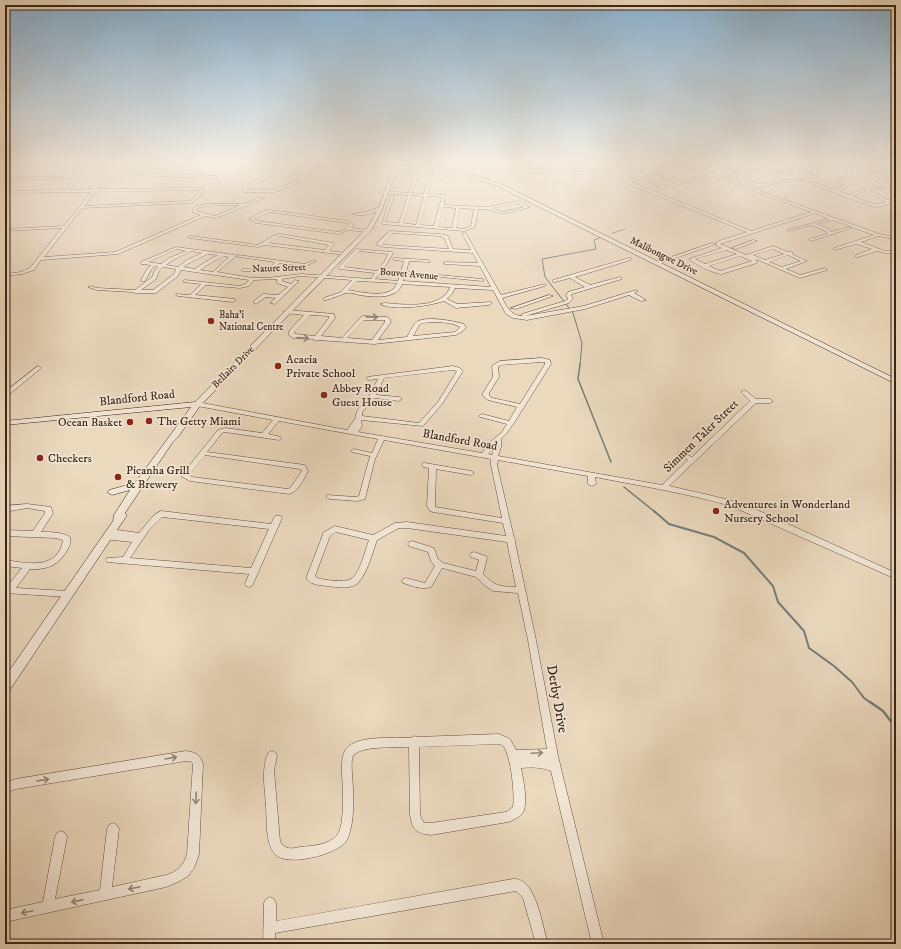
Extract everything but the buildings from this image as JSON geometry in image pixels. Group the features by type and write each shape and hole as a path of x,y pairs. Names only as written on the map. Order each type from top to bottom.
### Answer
{"main road":[{"name":"Bellairs Drive","path":"118,521 119,515 138,485 197,404 322,276 346,254 380,213 382,206"},
{"name":"Malibongwe Drive","path":"543,206 896,376"},
{"name":"Malibongwe Drive","path":"548,206 896,382"},
{"name":"Bellairs Drive","path":"366,231 378,208"},
{"path":"356,214 372,211 378,208"},
{"name":"Blandford Road","path":"5,423 197,404"},
{"path":"168,407 181,413 183,417 182,426"},
{"name":"Bellairs Drive","path":"5,687 118,521 135,500 174,441 175,435"},
{"path":"112,492 138,485"}],"street":[{"path":"5,275 22,273 32,269 80,207 96,206"},
{"path":"200,206 195,208 194,212 215,216 243,206"},
{"path":"388,206 382,222 454,230 472,228 476,208"},
{"path":"400,225 406,206"},
{"path":"418,226 423,206"},
{"path":"436,228 442,206"},
{"path":"447,206 476,208 495,206"},
{"path":"487,208 502,213 528,207 526,206"},
{"path":"687,206 750,232"},
{"path":"799,206 878,235 893,238"},
{"path":"454,230 458,207"},
{"path":"349,228 351,224 348,222 273,211 265,212 251,218 257,222 336,233 342,233 349,228 366,231"},
{"path":"659,262 814,212"},
{"path":"39,259 114,254 145,242 204,215"},
{"path":"789,230 833,219"},
{"path":"812,224 828,230 829,234"},
{"path":"5,236 8,230 64,227"},
{"path":"811,240 849,228"},
{"path":"452,251 446,237 440,235 391,232 379,244 384,246 452,251 474,252"},
{"path":"464,233 508,313 516,317 527,318 566,310 585,308 636,291"},
{"path":"836,249 878,235"},
{"path":"265,244 273,237 280,236 332,244 327,251"},
{"path":"190,237 256,246 265,244 346,254"},
{"path":"734,238 747,243"},
{"path":"755,241 734,248 801,277 824,269"},
{"path":"856,242 877,250 896,252"},
{"path":"717,244 727,248 741,254 754,260 755,262 723,272 716,272 692,260 691,258 727,248"},
{"path":"748,255 773,247 805,260 781,269"},
{"path":"154,265 142,264 174,248 233,256 214,273"},
{"path":"135,292 154,278 157,270 171,259 191,250"},
{"path":"372,280 381,270 391,253 358,250 340,268 378,272"},
{"path":"858,256 877,250"},
{"path":"90,287 97,289 152,293 176,275 179,268 189,261 208,252"},
{"path":"764,262 790,253"},
{"path":"196,271 224,254"},
{"path":"704,266 741,254"},
{"path":"240,256 308,265 314,261"},
{"path":"253,262 258,258"},
{"path":"396,258 428,261"},
{"path":"555,281 629,259"},
{"path":"346,291 370,295 395,290 398,288 407,260"},
{"path":"244,270 268,271 279,262"},
{"path":"445,263 456,270 482,280"},
{"path":"143,280 149,269 154,265"},
{"name":"Nature Street","path":"154,265 253,279 301,275 322,276"},
{"path":"442,276 456,270 482,265"},
{"path":"237,276 249,266"},
{"path":"388,272 423,274"},
{"name":"Bouvet Avenue","path":"322,276 494,289"},
{"path":"570,276 589,287"},
{"path":"280,277 279,282 291,286"},
{"path":"516,317 571,299 568,295 570,293 620,278"},
{"path":"185,281 243,286 253,279"},
{"path":"326,299 346,291 356,279"},
{"path":"273,303 297,281"},
{"path":"192,296 205,283"},
{"path":"514,308 543,285"},
{"path":"228,290 232,286"},
{"path":"382,304 406,306 444,299 449,295 453,286"},
{"path":"630,293 644,300"},
{"path":"178,295 221,297 233,300"},
{"path":"256,302 265,295 279,297"},
{"path":"499,297 551,296"},
{"path":"444,299 456,306 489,303"},
{"path":"288,312 328,314 333,316 316,338"},
{"path":"308,313 291,334 296,337 374,342 456,333 462,330 463,326 456,323 423,321 417,325 410,338"},
{"path":"343,340 363,318 369,317 387,319 388,322 374,342"},
{"path":"484,456 490,446 498,440 511,423 548,364 548,361 542,360 500,363 495,366 496,375 486,393 486,396 490,399 521,406"},
{"path":"5,395 38,368"},
{"path":"358,419 421,425 440,403 460,371 453,368 369,378"},
{"path":"351,433 359,426 359,412 373,396 375,388 382,376"},
{"path":"744,392 754,401 770,401"},
{"path":"373,396 399,399"},
{"name":"Simmen Taler Street","path":"664,488 754,401"},
{"name":"Blandford Road","path":"197,404 351,433 664,488 734,504 896,576"},
{"path":"482,416 511,423"},
{"path":"264,435 277,419"},
{"path":"202,453 300,465 306,469 294,489 290,492 187,479 186,475 202,453 218,432 222,430 279,438"},
{"path":"330,497 357,499 362,497 373,455 382,438"},
{"name":"Derby Drive","path":"498,440 494,464 512,540 556,768 598,944"},
{"path":"354,451 373,455"},
{"path":"680,454 693,460"},
{"path":"472,473 429,465 431,506 433,509 507,521"},
{"path":"591,475 592,484"},
{"path":"5,509 27,506 48,509 49,513 35,534"},
{"path":"125,560 139,538 156,517 164,514 274,527"},
{"path":"249,584 278,518"},
{"path":"374,538 359,577 355,581 349,583 318,582 311,579 330,532 339,529 374,538 398,526 406,525 512,540"},
{"path":"5,533 62,536 67,540 57,559 51,564 42,566 5,564"},
{"path":"109,534 139,538"},
{"path":"412,544 431,550 435,561 440,565 479,575 496,589 522,590"},
{"path":"474,555 481,556 483,559 479,575"},
{"path":"110,560 254,571"},
{"path":"406,582 424,586 428,585 440,565"},
{"path":"7,590 28,566"},
{"path":"7,590 68,594"},
{"path":"272,756 269,770 274,841 280,852 293,854 329,847 342,838 347,823 347,758 354,748 366,744 414,741 499,739 507,742 513,760 519,804 518,810 508,817 425,829 418,824 415,814 414,741"},
{"path":"513,760 553,752"},
{"path":"5,788 16,784 186,756 192,756 196,760 198,770 193,854 192,862 187,870 173,879 5,916"},
{"path":"513,760 546,763 556,768"},
{"path":"105,894 112,829"},
{"path":"48,907 61,837"},
{"path":"270,928 519,885 528,895 542,944"},
{"path":"269,944 270,902"}],"waterway":[{"path":"613,233 625,229"},
{"path":"580,365 582,343 573,313 545,277 542,259 596,249 594,240 601,237"},
{"path":"580,364 578,379 611,462"},
{"path":"624,487 655,512"},
{"path":"654,511 669,524 714,537 744,553 773,586 778,602 804,631 809,648 834,666 852,682 864,698 871,703"},
{"path":"870,702 883,711 896,728"}],"place":[{"name":"Baha'i National Centre","path":"211,321"},
{"name":"Acacia Private School","path":"278,366"},
{"name":"Abbey Road Guest House","path":"324,395"},
{"name":"The Getty Miami","path":"149,421"},
{"name":"Ocean Basket","path":"130,422"},
{"name":"Checkers","path":"40,458"},
{"name":"Picanha Grill & Brewery","path":"118,477"},
{"name":"Adventures in Wonderland Nursery School","path":"716,511"}]}
